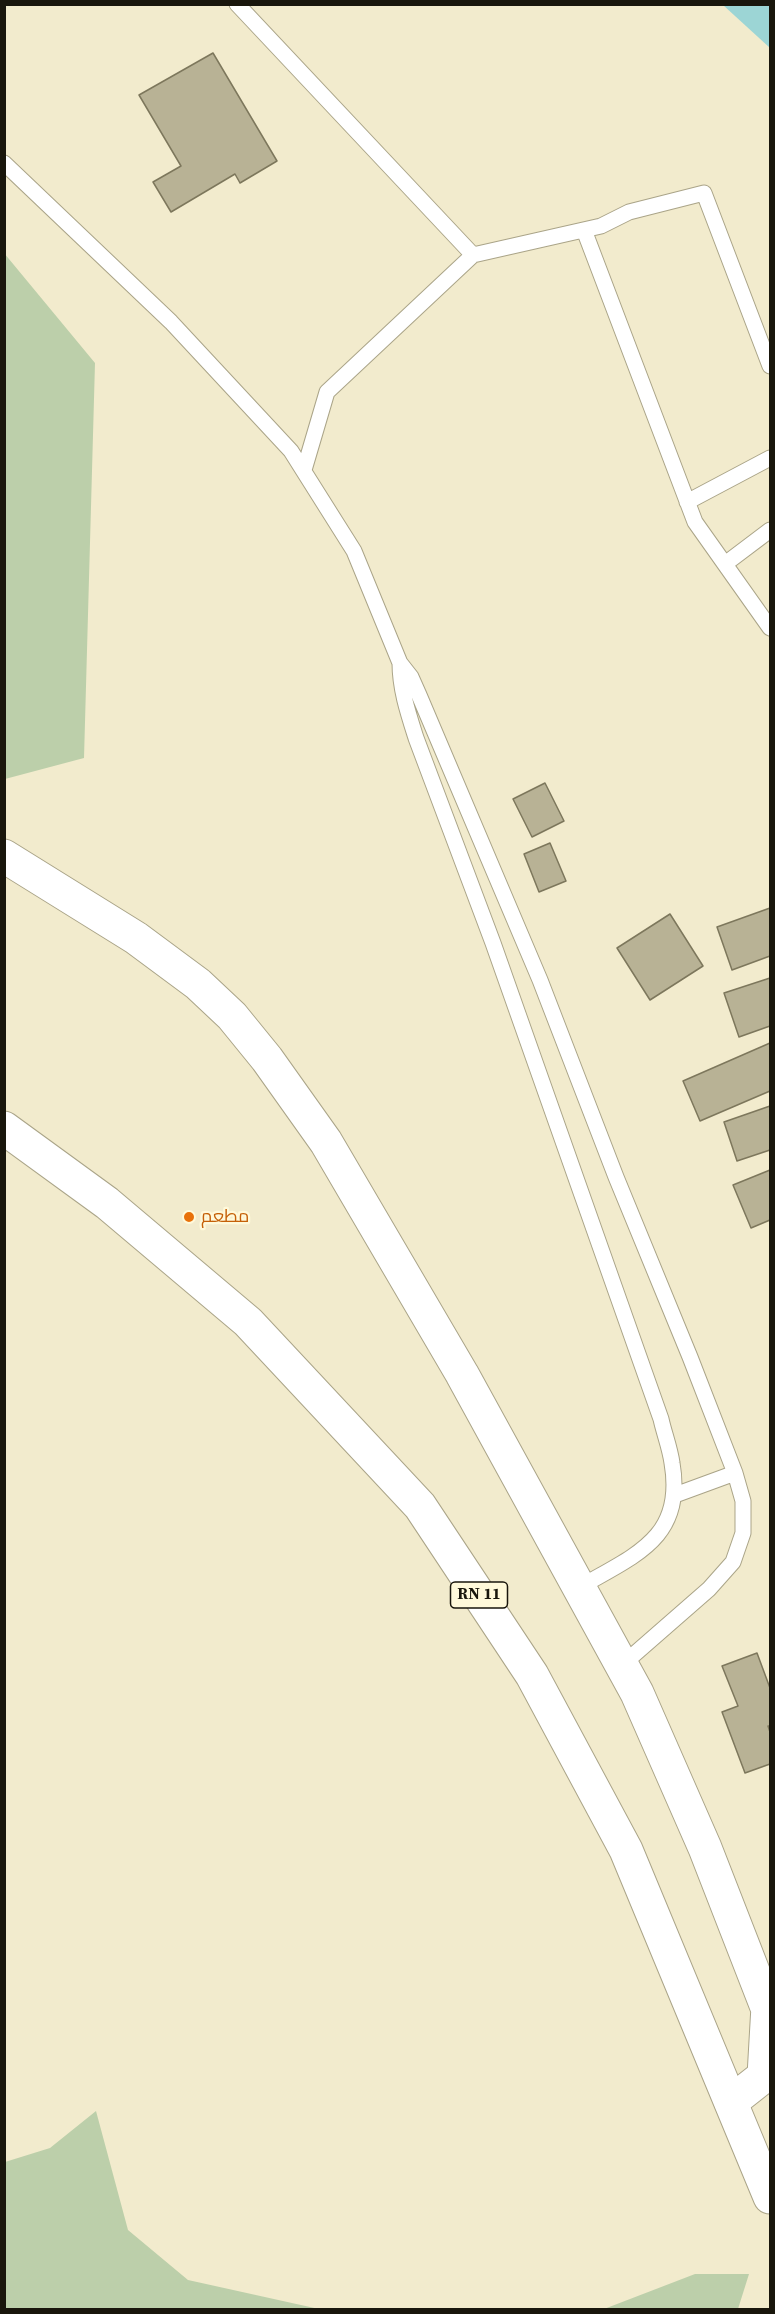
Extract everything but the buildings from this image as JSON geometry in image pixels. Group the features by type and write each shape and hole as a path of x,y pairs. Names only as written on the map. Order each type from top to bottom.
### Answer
{"street":[{"path":"4,856 136,938 198,984 232,1016 267,1059 326,1142 462,1374 638,1693 696,1827 769,2011 764,2076 731,2102"},
{"name":"RN 11","path":"4,1128 106,1203 248,1322 420,1506 532,1675 626,1850 771,2197"}],"lane":[{"path":"237,4 473,255"},
{"path":"4,163 171,322 291,451 354,551 400,663 411,677 419,695 540,980 616,1177 690,1357 735,1473 743,1501 743,1533 733,1562 710,1589 622,1665"},
{"path":"303,470 327,392 473,255 601,226 629,212 704,193 771,366"},
{"path":"584,230 695,522 771,628"},
{"path":"687,502 771,458"},
{"path":"725,564 771,530"},
{"path":"400,663 400,680 404,700 416,738 500,964 660,1419 672,1463 675,1495 669,1516 659,1536 635,1555 580,1587"},
{"path":"675,1495 735,1473"}],"green space":[{"path":"4,253 95,363 84,758 5,779"},
{"path":"96,2111 128,2230 188,2280 319,2309 5,2309 5,2162 50,2148"},
{"path":"695,2274 749,2274 738,2309 604,2309"}],"water":[{"path":"723,5 770,5 770,48"}],"place":[{"name":"مطعم","path":"189,1217"}]}
